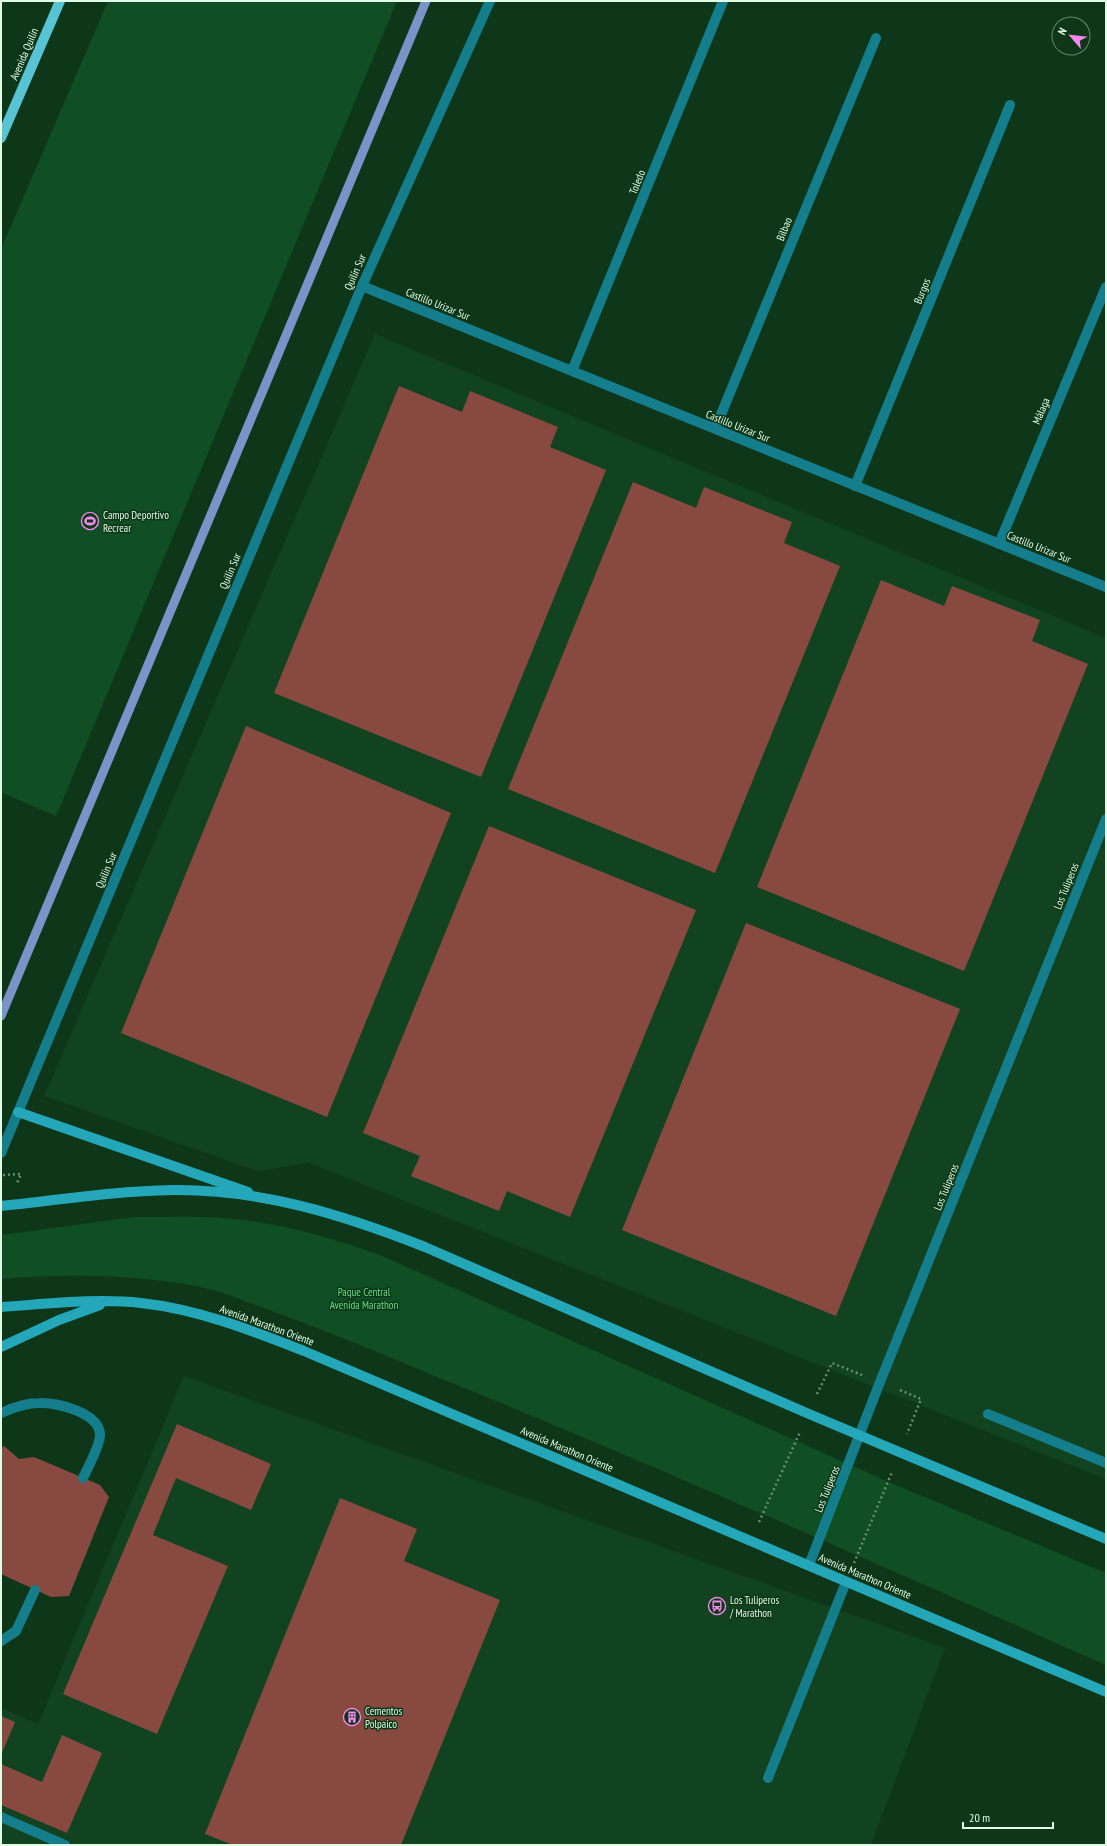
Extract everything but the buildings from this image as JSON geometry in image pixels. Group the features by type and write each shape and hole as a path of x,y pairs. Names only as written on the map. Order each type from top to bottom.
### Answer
{"main road":[{"name":"Avenida Quilín","path":"1,138 60,1"},
{"path":"18,1112 265,1198 323,1211 369,1225 425,1247 809,1414 861,1434 1106,1539"},
{"path":"1,1206 118,1193 174,1190 265,1198"},
{"path":"1,1347 59,1320 109,1301"},
{"name":"Avenida Marathon Oriente","path":"1,1308 109,1301 140,1303 173,1308 250,1330 311,1354 751,1540 846,1582 1106,1692"}],"street":[{"name":"Quilín Sur","path":"1,1153 362,286 490,1"},
{"name":"Toledo","path":"572,371 723,1"},
{"name":"Bilbao","path":"715,429 876,38"},
{"name":"Burgos","path":"855,486 1010,105"},
{"name":"Castillo Urizar Sur","path":"362,286 1106,587"},
{"name":"Málaga","path":"999,544 1106,287"},
{"name":"Los Tuliperos","path":"809,1565 880,1382 1106,819"},
{"path":"1,1413 29,1404 50,1403 64,1406 91,1418 99,1427 100,1435 83,1478"},
{"path":"988,1414 1106,1463"},
{"path":"768,1778 846,1582"},
{"path":"1,1642 16,1631 35,1590"},
{"path":"1,1817 65,1845"}],"path":[{"path":"751,1540 809,1414"}],"shaded area":[{"path":"375,334 1106,638 1106,1479 309,1163 257,1171 44,1096"},
{"path":"184,1376 945,1648 871,1845 1,1845 1,1708 38,1724"}],"green space":[{"name":"Campo Deportivo Recrear","path":"108,1 397,1 56,816 1,792 1,249"},
{"name":"Paque Central Avenida Marathon","path":"134,1217 211,1217 256,1222 303,1231 380,1255 884,1480 1106,1573 1106,1665 783,1523 539,1419 340,1337 210,1289 167,1281 120,1277 48,1276 1,1279 1,1235"}],"waterway":[{"path":"1,1016 426,1"}],"place":[{"name":"Campo Deportivo Recrear","path":"90,521"},
{"name":"Los Tuliperos / Marathon","path":"717,1606"},
{"name":"Cementos Polpaico","path":"352,1717"}]}
